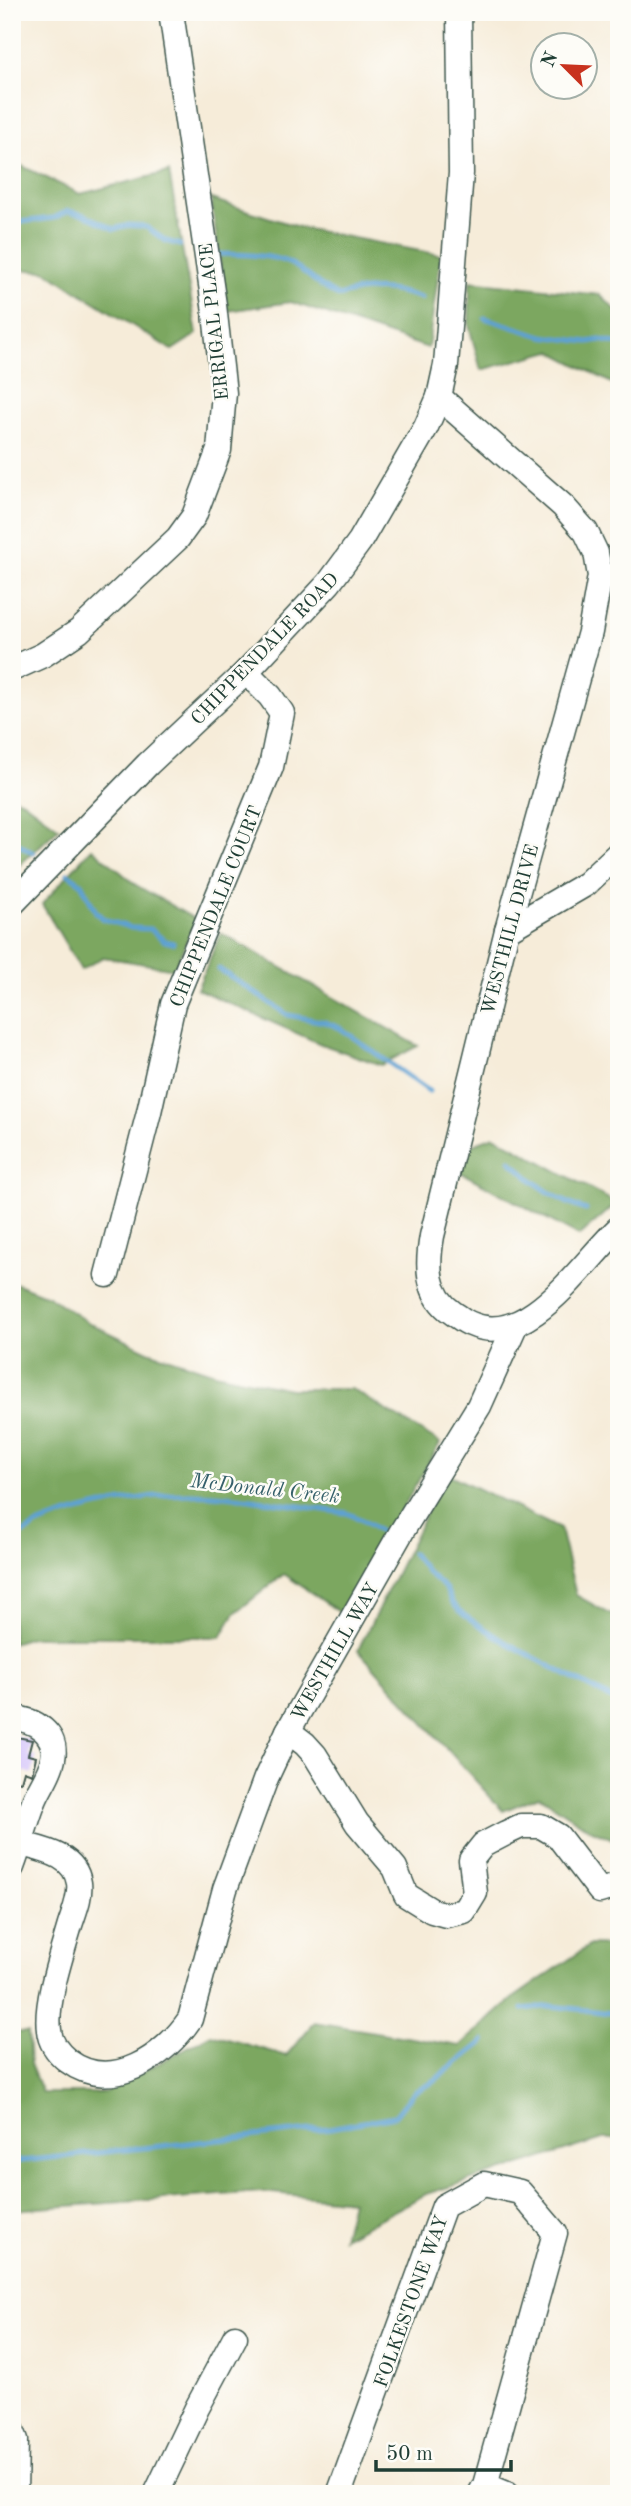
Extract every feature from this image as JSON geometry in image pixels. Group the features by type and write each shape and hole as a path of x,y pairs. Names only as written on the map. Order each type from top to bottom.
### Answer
{"street":[{"name":"ERRIGAL PLACE","path":"12,669 43,655 79,631 178,538 194,516 219,450 224,393 220,355 171,12"},
{"name":"CHIPPENDALE ROAD","path":"12,904 148,764 246,672 329,583 360,541 426,428 439,397 446,365 461,173 459,12"},
{"name":"WESTHILL DRIVE","path":"439,397 563,506 586,532 597,553 600,576 590,632 507,930 432,1236 428,1273 434,1293 449,1310 471,1324 485,1328 516,1326"},
{"name":"CHIPPENDALE COURT","path":"107,1275 149,1112 173,1004 271,767 282,713 270,696 246,672"},
{"path":"507,930 586,884 619,853"},
{"path":"516,1326 541,1310 619,1228"},
{"name":"WESTHILL WAY","path":"21,1844 64,1858 71,1864 79,1884 78,1899 60,1960 48,2018 49,2033 62,2056 82,2069 101,2072 126,2070 147,2061 164,2050 178,2036 190,2018 237,1851 288,1731 402,1531 479,1406 516,1326"},
{"path":"12,1718 24,1719 42,1727 53,1748 51,1765 34,1800 12,1867"},
{"path":"288,1731 305,1744 320,1762 357,1823 395,1868 406,1895 432,1911 446,1915 464,1911 475,1894 471,1860 483,1845 521,1826 541,1826 558,1836 610,1888"},
{"name":"FOLKESTONE WAY","path":"339,2494 444,2206 484,2184 520,2192 555,2233 491,2491"},
{"path":"156,2494 235,2337"},
{"path":"12,2430 16,2440 15,2494"}],"green space":[{"path":"12,165 22,166 80,194 169,172 197,334 172,350 45,271 12,269"},
{"path":"211,199 302,228 441,255 428,348 291,302 227,311"},
{"path":"470,281 600,295 619,313 619,387 551,351 481,370 469,326"},
{"path":"12,797 23,801 59,828 12,872"},
{"path":"92,848 136,885 196,920 174,969 103,957 81,970 42,904"},
{"path":"221,933 418,1046 381,1065 321,1044 197,989"},
{"path":"494,1136 609,1199 615,1205 579,1236 460,1172 467,1146"},
{"path":"12,1282 48,1296 87,1322 148,1351 215,1373 290,1389 351,1389 440,1443 342,1614 284,1574 235,1613 221,1637 31,1637 12,1643"},
{"path":"446,1473 560,1529 576,1595 619,1619 619,1842 588,1828 539,1796 503,1811 358,1650"},
{"path":"590,1945 619,1946 619,2139 603,2139 426,2194 343,2238 352,2201 262,2192 12,2210 12,2032 28,2032 30,2064 42,2093 105,2093 211,2034 286,2056 314,2022 460,2046 512,1999"}],"building":[{"path":"12,1736 32,1740 28,1755 36,1757 32,1774 24,1771 21,1782 12,1780"}],"waterway":[{"path":"12,223 54,218 68,211 85,215 114,229 129,225 146,227 166,241 180,245"},
{"path":"217,254 259,256 289,263 339,296 380,290 421,298"},
{"path":"485,318 542,336 619,344"},
{"path":"12,840 33,853"},
{"path":"68,874 81,883 96,912 104,919 131,928 150,929 165,941 173,943"},
{"path":"219,969 288,1015 325,1022 340,1028 429,1091"},
{"path":"510,1160 545,1190 586,1210"},
{"name":"McDonald Creek","path":"12,1540 40,1524 94,1507 175,1494 250,1499 347,1513 390,1538"},
{"name":"McDonald Creek","path":"412,1553 427,1572 446,1589 452,1603 464,1615 505,1642 619,1703"},
{"path":"523,2009 552,2006 619,2014"},
{"path":"12,2162 330,2128 395,2116 414,2092 430,2084 484,2041"}]}
